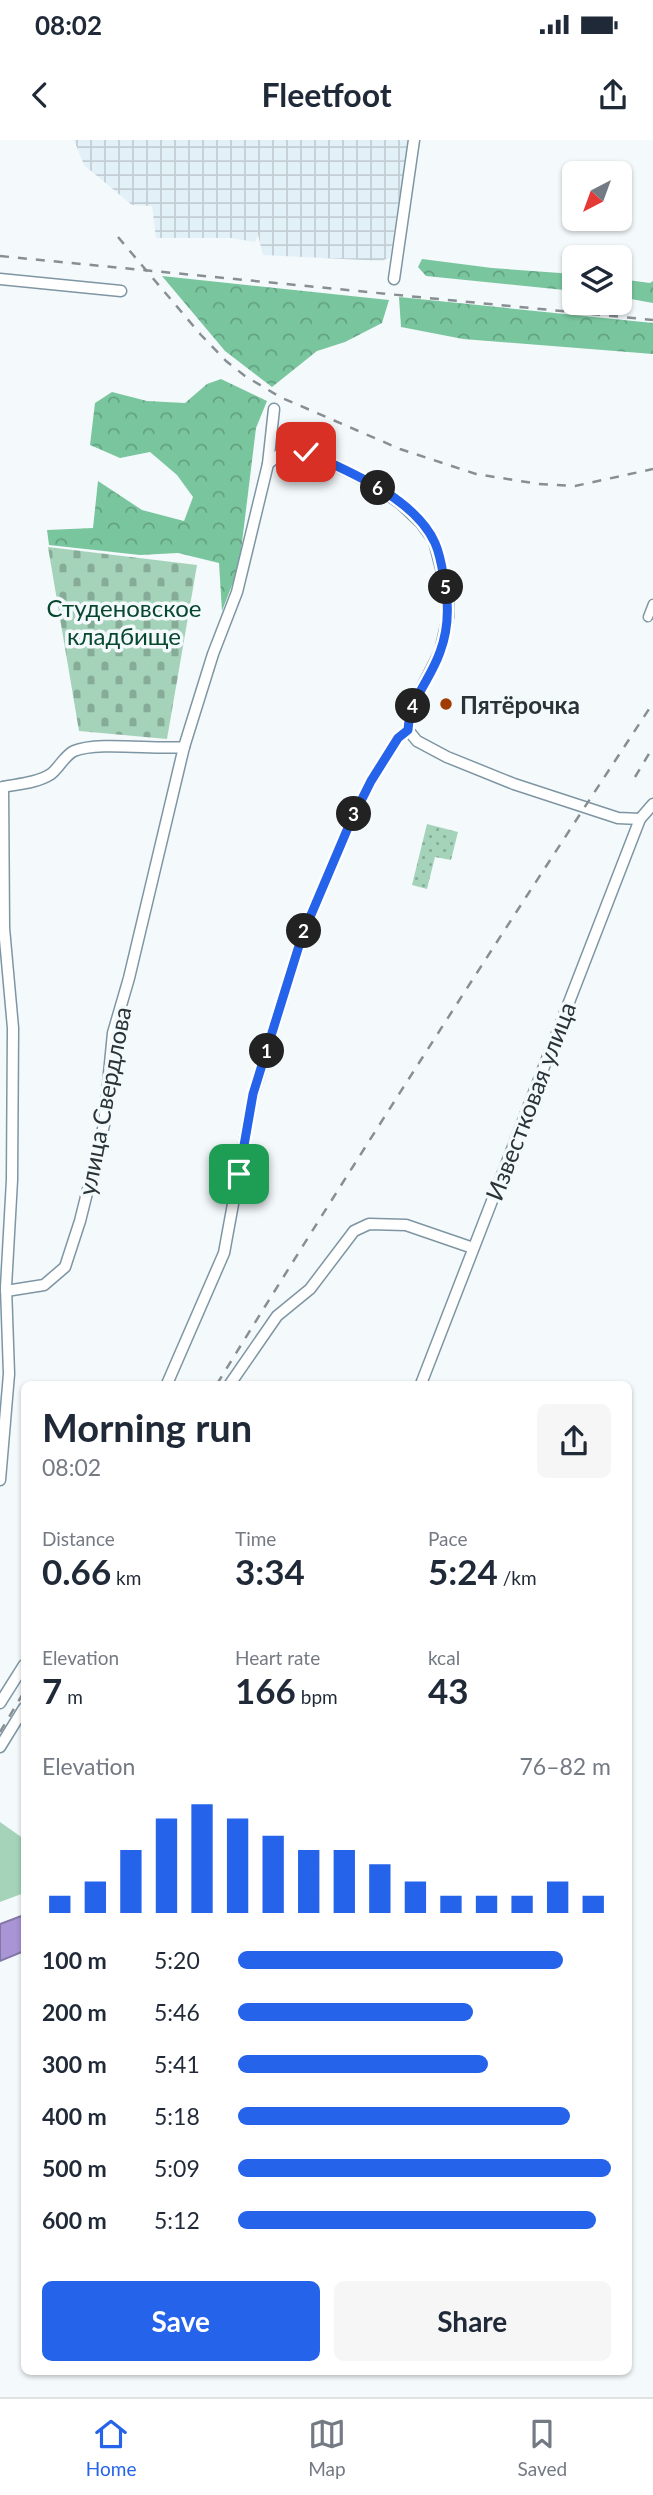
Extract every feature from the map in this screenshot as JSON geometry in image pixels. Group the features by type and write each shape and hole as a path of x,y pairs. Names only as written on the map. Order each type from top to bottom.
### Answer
{"street":[{"path":"394,279 414,140"},
{"path":"0,279 121,291"},
{"name":"улица Свердлова","path":"6,1291 44,1284 65,1267 80,1221 104,1125 113,1033 129,978 184,747 213,654 237,592 268,464 274,409"},
{"path":"268,464 283,451 306,452 351,472 401,504 421,523 434,541 448,595 448,617 440,652 409,713 408,730 417,741 447,757 514,784 618,818 640,819"},
{"path":"648,617 653,604"},
{"path":"168,1381 224,1253 253,1094 302,936 366,791 398,738 408,730"},
{"path":"0,1480 9,1374 6,1291 12,1180 13,1028 2,928 1,787 36,781 51,774 73,751 105,747 162,750 184,747"},
{"name":"Известковая улица","path":"422,1381 640,819 653,804"},
{"path":"0,1181 12,1180"},
{"path":"232,1381 277,1316 310,1289 354,1231 369,1224 406,1225 473,1248"},
{"path":"0,1703 21,1670"},
{"path":"0,1747 21,1713"}],"shaded area":[{"path":"74,140 408,140 390,257 382,261 263,255 258,235 255,242 231,238 156,238 152,206 132,205 84,165"},
{"path":"21,1916 21,1952 0,1961 0,1924"}],"green space":[{"path":"422,259 562,273 562,290 426,276 418,267"},
{"path":"162,276 389,300 382,323 345,342 317,351 272,387 225,351"},
{"path":"632,281 653,281 653,303 632,299"},
{"path":"399,297 653,323 653,354 463,339 401,327"},
{"path":"221,379 267,401 256,428 239,567 222,611 219,563 178,553 140,555 49,545 47,530 93,528 98,481 142,510 184,521 193,497 177,475 150,452 120,458 90,445 95,403 112,392 147,401 185,403 207,384"},
{"name":"Студеновское кладбище","path":"48,547 197,565 167,739 79,731"},
{"path":"427,824 458,832 451,860 435,857 427,889 412,885"},
{"path":"0,1822 21,1837 21,1894 0,1902"}],"railway":[{"path":"118,237 226,361 280,397 400,449 476,474 539,484 575,486 653,469"},
{"path":"0,256 653,320"},
{"path":"219,1381 432,1042 653,703"},
{"path":"635,777 653,747"},
{"path":"0,1732 21,1697"}],"place":[{"name":"Пятёрочка","path":"446,704"}],"route":[{"path":"239,1174 253,1094 302,936 350,823 371,781 398,738 408,730 409,713 440,652 448,617 448,595 440,557 434,541 421,523 377,487 306,452"}]}
